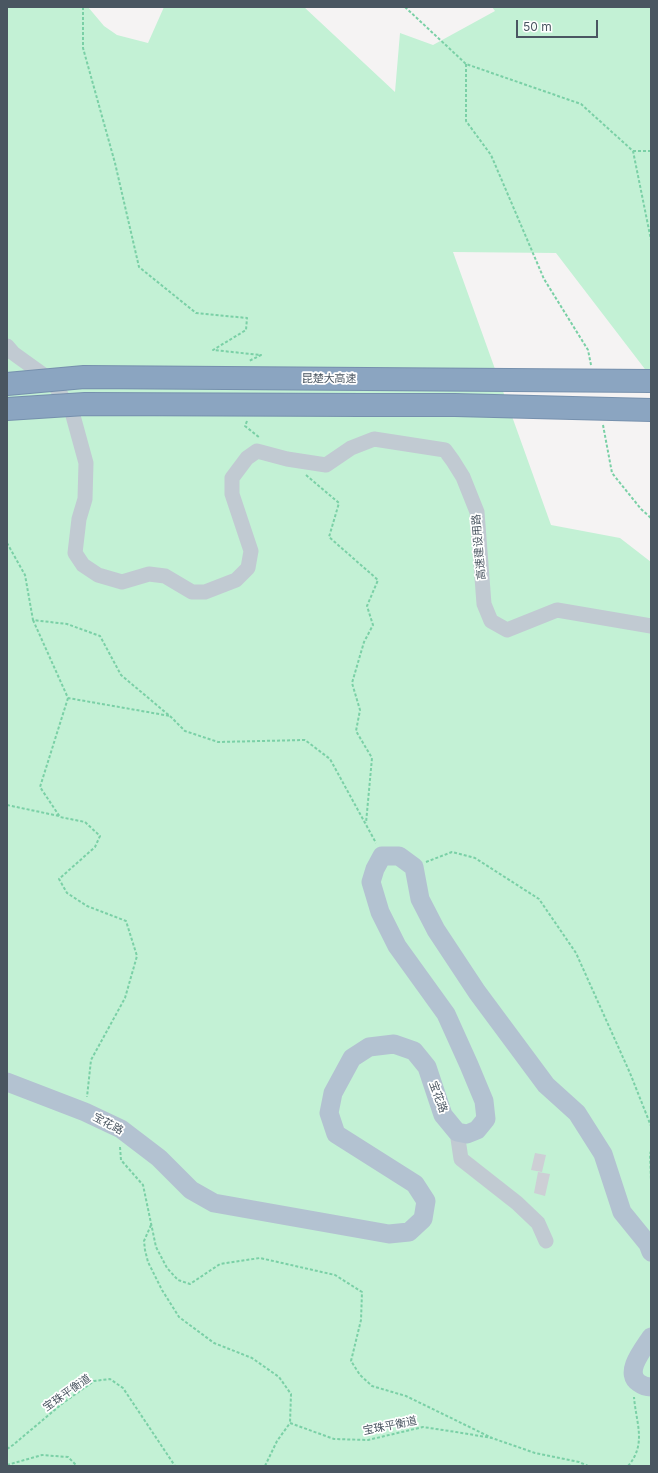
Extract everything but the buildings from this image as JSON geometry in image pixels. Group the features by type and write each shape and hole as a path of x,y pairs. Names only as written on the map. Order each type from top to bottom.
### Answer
{"highway":[{"name":"昆楚大高速","path":"7,384 84,377 651,381"},
{"path":"7,409 85,404 283,404 463,405 651,410"}],"main road":[{"path":"456,1132 466,1134 477,1130 486,1119 484,1102 446,1014 397,946 380,912 371,882 375,869 382,856 399,856 414,867 420,899 436,930 477,992 546,1085 577,1113 604,1154 622,1212 648,1244 651,1252"},
{"name":"宝花路","path":"7,1082 85,1112 121,1129 159,1158 191,1190 214,1203 389,1234 409,1232 423,1219 426,1201 415,1184 336,1134 328,1113 333,1093 352,1058 369,1047 388,1044 394,1044 414,1051 427,1067 443,1115 456,1132"},
{"path":"644,1385 634,1374 634,1363 651,1337"}],"street":[{"name":"高速建设用路","path":"7,346 13,353 52,381 72,412 86,463 85,499 79,519 75,553 83,565 98,575 122,582 149,574 165,576 192,592 205,592 236,580 248,568 251,550 232,494 232,478 247,458 258,451 287,459 326,465 351,448 374,440 444,450 453,461 463,477 477,512 484,604 491,621 507,630 557,610 651,626"},
{"path":"456,1132 461,1159 517,1203 538,1223 546,1241"}],"path":[{"path":"405,7 466,64 580,104 633,151 651,240"},
{"path":"466,64 466,121 491,155 544,279 588,350 591,365"},
{"path":"633,151 651,151"},
{"path":"601,419 612,473 641,509 651,518"},
{"path":"7,543 25,575 33,620 68,698 40,787 60,816"},
{"path":"33,620 67,624 100,636 121,675 171,716 186,731 218,742 306,740 330,759 366,823 382,856"},
{"path":"68,698 171,716"},
{"path":"7,805 85,822 100,836 95,847 59,879 68,893 87,906 126,920 137,956 125,998 92,1060 85,1112"},
{"path":"414,867 452,852 475,858 539,899 576,952 630,1073 651,1126"},
{"path":"126,1134 120,1146 121,1160 143,1185 156,1246 167,1268 178,1280 190,1284 220,1264 260,1258 335,1275 362,1292 361,1320 350,1361 360,1375 372,1386 406,1396 492,1438"},
{"path":"651,1151 651,1181"},
{"path":"152,1224 144,1241 148,1262 162,1290 179,1317 214,1343 252,1358 279,1377 291,1394 290,1423 277,1441 264,1466"},
{"name":"宝珠平衡道","path":"7,1449 63,1403 94,1381 110,1380 123,1388 175,1466"},
{"path":"628,1466 637,1454 640,1440 634,1398 644,1385"},
{"name":"宝珠平衡道","path":"290,1423 334,1439 368,1440 423,1427 492,1438 535,1453 579,1462 588,1466"},
{"path":"7,1465 42,1455 68,1457 77,1466"}],"green space":[{"path":"7,7 88,7 104,26 117,35 148,43 164,7 304,7 395,92 400,33 433,45 495,11 492,7 651,7 651,377 556,253 453,252 551,525 620,538 651,562 651,1466 7,1466"}]}
